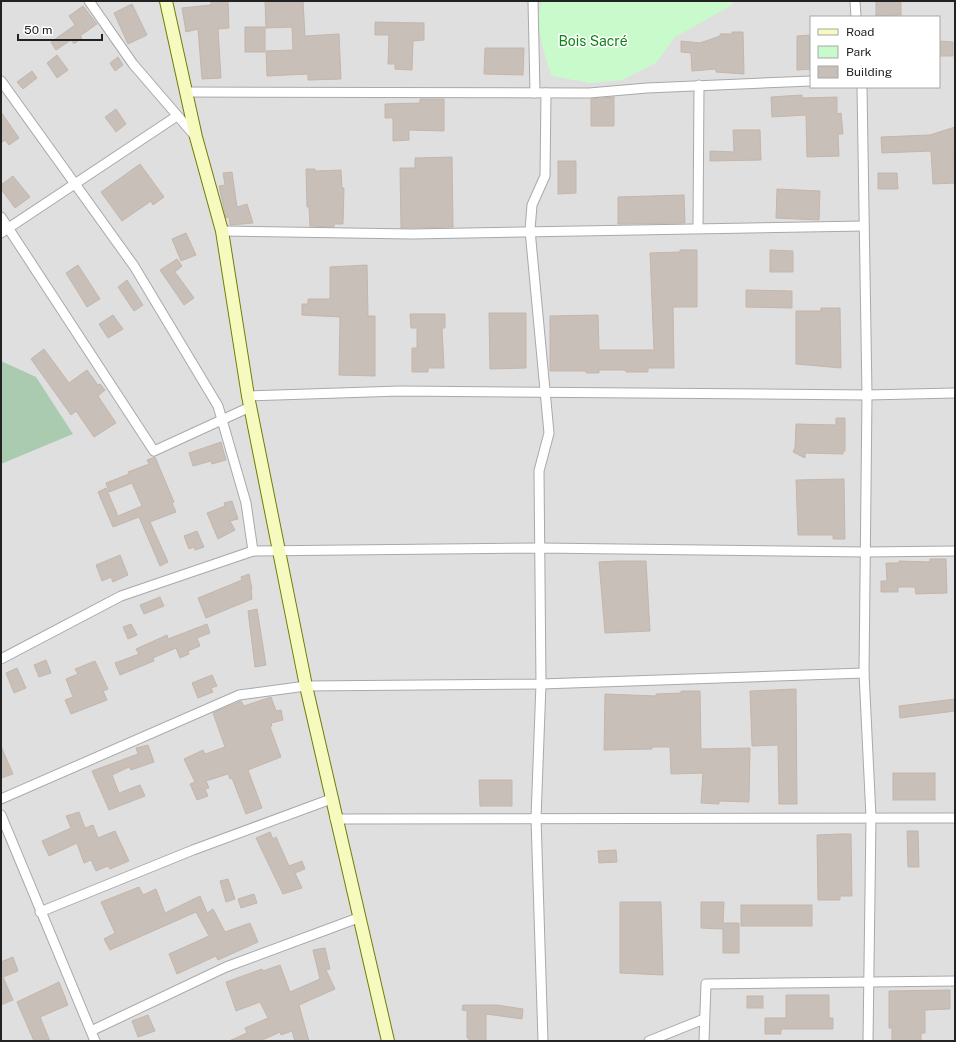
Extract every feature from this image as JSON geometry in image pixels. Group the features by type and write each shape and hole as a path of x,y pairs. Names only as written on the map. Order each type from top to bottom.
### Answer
{"main road":[{"path":"166,1 196,137 222,231 249,401 306,686 335,819 388,1041"}],"street":[{"path":"89,1 133,64 196,137"},
{"path":"533,1 535,93"},
{"path":"854,1 856,16"},
{"path":"186,92 589,93 700,85 810,81"},
{"path":"1,82 134,266 218,406 246,503 253,551"},
{"path":"698,228 700,85"},
{"path":"862,88 867,395 864,673 871,817 868,1041"},
{"path":"543,1041 536,818 541,684 539,471 549,433 530,230 532,206 544,176 546,93"},
{"path":"5,230 177,116"},
{"path":"1,217 5,230 154,451 222,419 249,401 400,391 867,395 955,393"},
{"path":"222,231 412,234 530,230 864,226"},
{"path":"1,659 121,596 253,551 540,548 865,552 955,551"},
{"path":"1,798 240,695 306,686 541,684 864,673"},
{"path":"40,912 193,850 331,799"},
{"path":"1,816 95,1041"},
{"path":"335,819 536,818 595,820 871,817 955,818"},
{"path":"91,1031 226,967 358,918"},
{"path":"704,1041 706,984 955,981"},
{"path":"649,1041 704,1019"}],"shaded area":[{"path":"1,1 955,1 955,1041 1,1041"}],"green space":[{"name":"Bois Sacré","path":"542,1 733,1 732,5 675,37 656,63 622,80 590,83 552,76 541,38 539,18"},
{"path":"1,361 36,377 73,434 1,464"}],"building":[{"path":"211,1 228,1 229,28 218,29 221,78 202,79 198,29 186,32 182,8 211,5"},
{"path":"265,1 303,1 305,36 339,34 341,79 308,80 308,74 267,76 266,51 293,50 292,27 266,28"},
{"path":"876,1 901,1 901,15 876,16"},
{"path":"132,4 147,35 128,44 114,13"},
{"path":"83,6 97,24 80,36 82,38 74,44 71,40 56,50 51,42 75,25 69,16"},
{"path":"375,22 424,23 424,40 413,41 412,70 395,69 395,64 388,64 389,35 375,35"},
{"path":"245,27 265,27 265,52 245,52"},
{"path":"732,32 743,32 744,74 716,72 716,69 692,71 691,53 681,52 681,41 700,43 720,36 720,34 732,34"},
{"path":"810,35 810,69 797,70 797,36"},
{"path":"940,41 953,42 953,56 940,56"},
{"path":"485,48 524,48 523,75 484,74"},
{"path":"57,55 68,70 57,78 47,63"},
{"path":"118,57 123,65 115,71 110,63"},
{"path":"32,71 37,78 23,89 17,82"},
{"path":"802,95 802,98 837,97 837,114 841,113 843,134 838,134 839,156 807,157 806,115 772,117 771,97"},
{"path":"614,97 614,126 591,126 591,99"},
{"path":"420,99 444,99 444,131 409,130 409,140 393,141 393,118 385,118 385,104 420,103"},
{"path":"116,109 126,124 116,132 105,117"},
{"path":"1,112 19,138 9,145 5,140 1,143"},
{"path":"955,127 955,144 953,146 955,183 933,184 931,151 882,153 881,137 930,135"},
{"path":"733,130 760,130 761,160 710,161 710,151 734,152"},
{"path":"452,157 453,227 401,228 400,168 415,168 415,158"},
{"path":"558,161 576,161 576,193 558,194"},
{"path":"140,164 164,197 153,205 151,201 122,221 101,192"},
{"path":"306,169 315,169 315,171 341,170 342,188 344,188 343,224 334,224 334,227 310,226 309,207 307,207"},
{"path":"232,172 237,207 247,204 253,223 230,225 229,217 226,218 219,186 225,185 223,173"},
{"path":"878,173 897,173 898,189 878,189"},
{"path":"13,176 30,197 15,208 1,189 1,185"},
{"path":"777,189 820,191 819,220 776,218"},
{"path":"684,195 685,223 618,224 618,197"},
{"path":"186,233 196,255 181,261 172,239"},
{"path":"680,250 697,250 697,307 673,307 674,368 648,368 648,372 626,372 626,370 599,370 599,373 586,373 586,371 550,371 550,316 598,315 599,350 654,350 650,253 680,252"},
{"path":"770,250 793,251 793,272 770,272"},
{"path":"177,259 182,266 175,272 194,298 184,305 160,270"},
{"path":"78,265 100,299 87,307 66,273"},
{"path":"367,265 368,316 375,316 375,376 339,375 340,317 302,315 302,304 308,304 308,299 330,299 330,267"},
{"path":"127,280 143,305 134,311 118,287"},
{"path":"746,290 792,291 792,308 746,307"},
{"path":"821,308 840,308 841,368 796,364 796,311 821,311"},
{"path":"489,313 526,313 526,368 490,369"},
{"path":"410,314 445,314 445,328 442,328 444,368 428,368 428,372 412,372 412,348 417,348 417,328 411,328"},
{"path":"113,315 123,329 108,338 99,324"},
{"path":"44,349 69,383 87,370 98,385 100,384 105,390 98,396 116,423 94,437 76,411 71,415 31,359"},
{"path":"836,418 845,418 845,451 843,451 843,454 805,453 805,458 793,452 795,448 796,424 836,425"},
{"path":"221,442 226,460 212,464 211,461 193,466 189,453"},
{"path":"155,457 174,502 172,503 176,512 150,522 168,562 160,566 139,517 113,527 98,492 106,488 118,516 142,506 132,483 109,492 106,483 149,464 147,460"},
{"path":"844,479 845,539 833,539 833,535 798,535 796,480"},
{"path":"232,501 238,519 230,521 235,530 218,539 207,513 225,506 224,503"},
{"path":"197,531 204,547 195,550 194,547 189,549 184,536"},
{"path":"120,555 128,575 113,582 111,577 102,581 96,565"},
{"path":"930,559 946,559 947,593 916,594 915,587 898,587 898,592 881,592 881,581 887,581 886,563 899,563 899,561 930,562"},
{"path":"646,561 650,631 605,633 599,562"},
{"path":"249,574 252,599 206,618 198,598 242,580 241,577"},
{"path":"160,597 164,606 144,614 140,605"},
{"path":"257,609 266,665 255,667 248,611"},
{"path":"131,624 137,635 128,639 123,627"},
{"path":"207,624 210,633 197,638 200,646 188,651 189,654 180,658 176,648 153,658 154,661 120,675 115,663 139,654 136,649 167,635 168,639"},
{"path":"46,660 51,673 39,677 34,665"},
{"path":"95,661 108,689 103,691 107,700 71,714 65,700 73,697 66,679 78,674 75,669"},
{"path":"17,668 26,688 14,693 6,673"},
{"path":"212,675 217,686 211,688 213,692 198,698 192,683"},
{"path":"796,689 797,804 779,804 778,745 752,746 750,691"},
{"path":"681,691 700,691 701,749 750,748 749,802 719,801 719,804 701,803 703,773 671,774 670,747 604,750 605,694 656,696 656,694 681,693"},
{"path":"271,697 276,711 281,710 283,720 271,723 272,726 270,727 281,757 248,770 262,808 246,814 232,778 230,779 228,774 206,781 209,788 205,789 208,796 197,800 190,784 195,782 184,759 203,750 205,754 225,747 213,713 241,701 244,706"},
{"path":"955,699 955,711 900,718 899,706"},
{"path":"148,745 154,762 131,770 129,767 112,775 119,793 140,785 145,796 109,810 92,771 138,754 136,748"},
{"path":"1,746 13,774 1,778"},
{"path":"893,773 935,773 935,800 893,800"},
{"path":"479,780 512,780 512,806 480,806"},
{"path":"79,812 85,828 93,825 98,838 115,831 129,861 110,869 108,866 96,871 91,860 84,863 77,843 49,856 42,841 71,828 66,816"},
{"path":"907,831 918,831 919,867 908,867"},
{"path":"270,832 273,839 276,837 289,866 302,861 305,869 295,873 302,888 283,894 256,838"},
{"path":"851,834 852,896 840,896 840,900 818,900 817,835"},
{"path":"616,850 617,862 599,863 598,851"},
{"path":"228,879 235,899 226,902 220,881"},
{"path":"139,887 143,895 156,889 165,913 200,896 207,913 213,909 225,932 250,923 258,942 218,960 216,956 177,974 169,954 209,936 196,912 110,950 104,939 115,933 101,902"},
{"path":"254,894 257,903 241,908 238,899"},
{"path":"620,902 661,902 663,975 620,973"},
{"path":"701,902 724,902 723,923 739,923 739,953 723,953 723,929 701,928"},
{"path":"741,905 812,905 812,926 741,926"},
{"path":"325,948 330,969 326,970 335,989 299,1005 309,1041 295,1041 292,1031 281,1035 280,1032 260,1041 229,1041 247,1033 245,1028 268,1018 260,1002 236,1011 226,982 262,969 263,971 280,965 290,992 320,979 313,950"},
{"path":"13,957 18,971 3,977 13,1000 1,1005 1,962"},
{"path":"59,982 68,1005 40,1017 50,1041 34,1041 17,1002"},
{"path":"950,990 950,1009 925,1010 925,1033 921,1033 921,1041 892,1041 892,1028 889,1028 889,991"},
{"path":"786,995 829,995 829,1018 833,1018 833,1029 781,1029 781,1034 765,1034 765,1018 786,1018"},
{"path":"747,996 763,996 763,1008 747,1008"},
{"path":"463,1005 497,1005 523,1009 522,1019 486,1014 486,1041 469,1041 469,1038 467,1038 467,1011 462,1010"},
{"path":"148,1015 155,1031 138,1037 132,1021"}]}
